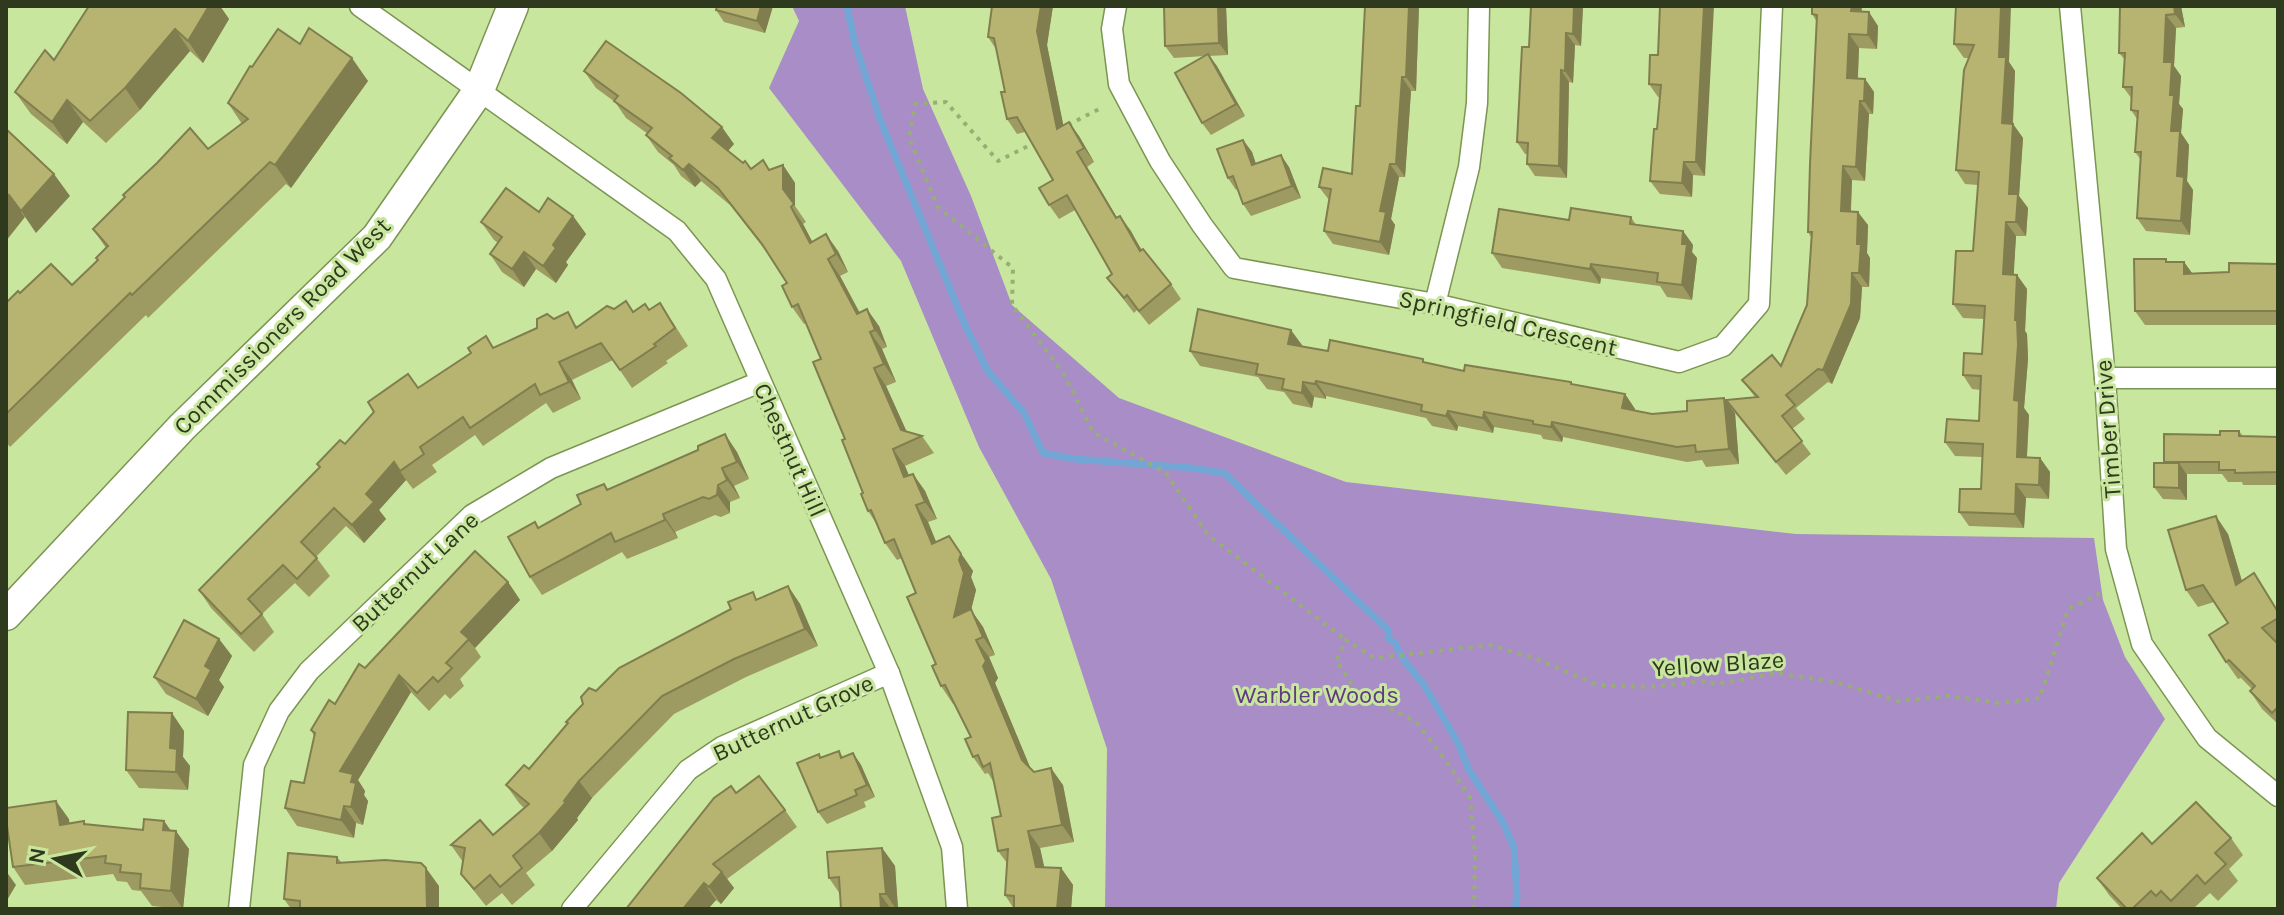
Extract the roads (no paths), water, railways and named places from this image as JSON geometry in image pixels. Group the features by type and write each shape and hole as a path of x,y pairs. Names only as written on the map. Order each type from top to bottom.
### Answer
{"main road":[{"name":"Commissioners Road West","path":"6,615 182,427 377,237 479,90 513,6"}],"street":[{"name":"Chestnut Hill","path":"360,6 677,231 716,279 889,673 952,847 957,909"},
{"name":"Springfield Crescent","path":"1116,6 1112,29 1119,84 1160,161 1234,268 1435,304 1679,362 1723,346 1759,304 1772,6"},
{"path":"1435,304 1469,167 1477,103 1479,6"},
{"name":"Timber Drive","path":"2070,6 2105,378 2116,549 2142,644 2207,738 2278,796"},
{"path":"2105,378 2278,378"},
{"name":"Butternut Lane","path":"239,909 254,765 279,711 309,671 472,515 551,468 760,382"},
{"name":"Butternut Grove","path":"572,909 688,770 722,747 889,673"}],"waterway":[{"path":"847,6 855,44 881,122 965,325 987,370 1024,413 1043,453 1075,459 1224,473 1389,631 1388,638 1395,643 1403,659 1424,685 1458,743 1469,770 1504,824 1514,848 1515,909"}],"park label":[{"name":"Warbler Woods","path":"1317,695"}]}
